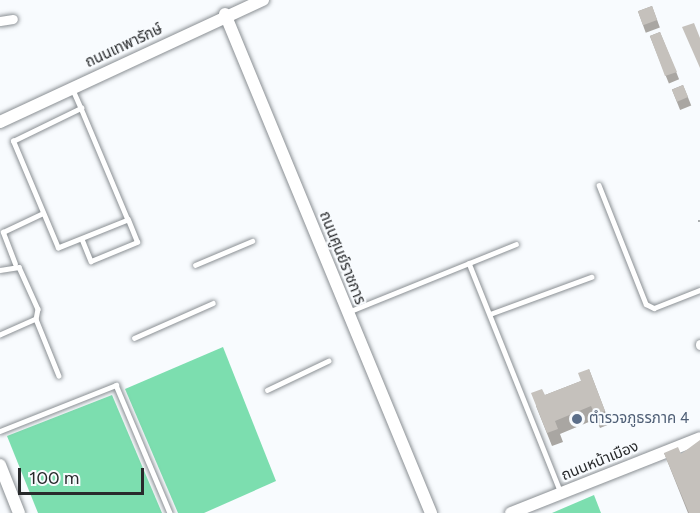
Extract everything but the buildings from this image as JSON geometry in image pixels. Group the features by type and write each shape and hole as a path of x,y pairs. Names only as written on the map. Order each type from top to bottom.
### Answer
{"street":[{"name":"ถนนเทพารักษ์","path":"0,122 225,14 263,0"},
{"name":"ถนนศูนย์ราชการ","path":"225,14 431,513"},
{"path":"0,21 13,19"},
{"name":"ถนนหน้าเมือง","path":"511,513 700,438"},
{"path":"0,465 20,513"}],"lane":[{"path":"72,87 137,242 91,261 82,239"},
{"path":"81,108 14,141 43,213 58,248 128,220"},
{"path":"599,184 646,304 654,308 700,290"},
{"path":"43,213 3,232 15,264 33,296 36,319 59,376"},
{"path":"195,266 252,241"},
{"path":"348,312 516,244"},
{"path":"469,263 561,493"},
{"path":"0,270 15,264"},
{"path":"490,314 591,277"},
{"path":"134,338 213,303"},
{"path":"0,335 36,319"},
{"path":"267,390 328,361"},
{"path":"0,431 116,385 170,513"}],"green space":[{"path":"223,347 276,481 204,513 178,513 125,389"},
{"path":"112,395 162,513 38,513 7,436"},
{"path":"594,495 601,513 552,513"}],"place":[{"name":"ตำรวจภูธรภาค 4","path":"577,419"}]}
